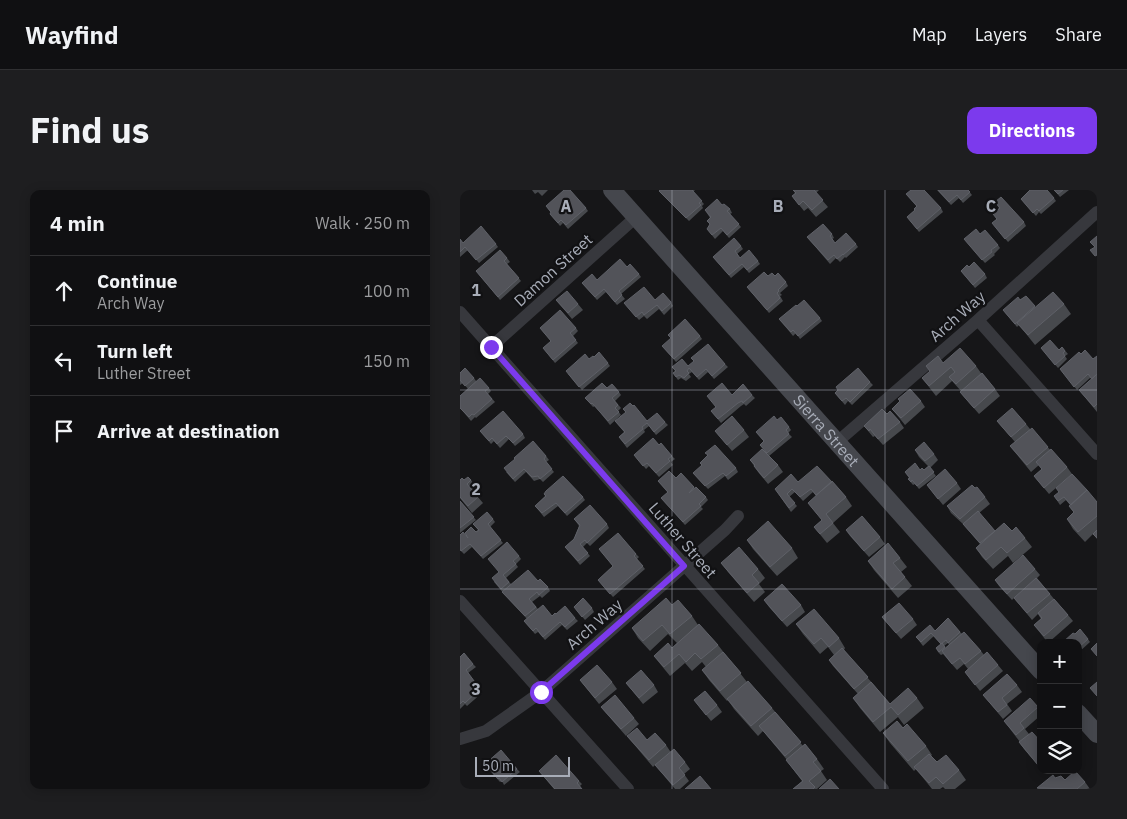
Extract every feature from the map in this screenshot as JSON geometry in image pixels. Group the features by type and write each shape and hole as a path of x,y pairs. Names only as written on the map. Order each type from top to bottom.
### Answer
{"street":[{"name":"Sierra Street","path":"612,190 1037,667"},
{"name":"Arch Way","path":"836,443 978,320 1097,212"},
{"name":"Damon Street","path":"491,347 636,217"},
{"name":"Luther Street","path":"460,312 883,789"},
{"path":"978,320 1097,454"},
{"name":"Arch Way","path":"460,739 486,731 541,692 725,530 738,516"},
{"path":"460,601 628,789"},
{"path":"1082,717 1097,734"}],"building":[{"path":"564,190 570,190 586,208 566,225 561,220 558,223 546,206"},
{"path":"660,190 692,190 702,201 699,203 701,205 686,218"},
{"path":"793,190 814,190 823,200 812,210 803,201 799,205 792,196 796,193"},
{"path":"911,190 924,190 941,208 917,229 907,217 917,206 906,194"},
{"path":"938,190 968,190 970,192 961,200 957,195 949,202"},
{"path":"1030,190 1047,190 1054,198 1039,211 1037,209 1033,213 1021,199"},
{"path":"1054,190 1063,190 1058,194"},
{"path":"1001,197 1024,222 1005,239 992,223 997,219 993,214 1000,208 995,202"},
{"path":"717,199 722,205 724,204 730,209 727,211 739,224 727,235 721,228 712,235 707,229 710,224 707,221 711,217 705,210"},
{"path":"823,224 832,234 830,236 835,243 846,233 856,244 837,259 834,255 828,260 807,237"},
{"path":"481,226 496,244 476,260 465,247 460,252 460,239 463,243"},
{"path":"976,229 980,234 985,230 998,245 982,260 964,239"},
{"path":"1097,236 1097,255 1095,256 1090,250 1095,247 1090,242"},
{"path":"734,238 741,246 735,251 740,258 749,250 758,261 747,270 742,264 729,275 713,257"},
{"path":"500,250 507,258 504,261 519,278 498,297 476,271"},
{"path":"620,259 627,267 630,264 639,274 619,291 622,295 615,302 604,289 595,297 582,283 592,274 597,280"},
{"path":"974,262 985,274 973,285 961,271 967,265 969,267"},
{"path":"764,272 768,276 772,273 775,276 778,273 786,282 778,290 777,293 780,298 767,310 747,287"},
{"path":"644,287 655,300 663,293 671,302 670,304 662,311 657,305 644,315 642,312 636,317 624,303"},
{"path":"567,291 578,304 568,313 556,300"},
{"path":"1053,292 1064,304 1028,335 1017,323"},
{"path":"1026,296 1035,306 1015,324 1003,310 1018,297 1020,300"},
{"path":"804,300 820,318 798,336 793,330 791,332 779,319"},
{"path":"560,310 576,328 570,333 576,340 553,360 543,348 551,341 540,328"},
{"path":"685,319 700,336 674,359 662,346 671,338 668,335"},
{"path":"1050,340 1059,350 1062,347 1065,351 1063,353 1065,356 1055,365 1041,348"},
{"path":"708,344 725,364 712,376 706,369 697,377 689,368 687,371 689,373 684,378 679,375 676,377 673,373 676,371 672,367 682,359 688,366 694,361 691,358"},
{"path":"960,348 976,366 956,384 949,377 955,372 951,367 929,386 922,378 930,371 926,366 938,356 943,363"},
{"path":"1085,350 1093,359 1097,356 1097,374 1092,379 1088,374 1074,387 1060,369 1079,352 1081,354"},
{"path":"599,352 608,363 579,387 566,371 585,354 589,359"},
{"path":"465,368 474,378 465,386 460,380 460,373"},
{"path":"858,368 870,382 850,402 846,398 842,401 835,393 838,390 836,387"},
{"path":"982,373 995,389 974,408 960,392"},
{"path":"1097,374 1097,404 1094,407 1079,390"},
{"path":"480,378 489,388 485,391 492,399 474,415 472,414 469,417 460,408 460,396"},
{"path":"602,383 607,388 612,384 619,392 612,398 618,405 615,408 619,412 608,421 585,398"},
{"path":"722,383 732,395 743,384 752,395 743,403 742,401 738,403 718,419 711,411 716,407 707,396"},
{"path":"910,389 921,401 901,418 892,409 900,401 898,399"},
{"path":"630,403 634,405 647,421 657,413 665,422 654,432 647,423 642,427 643,429 625,444 619,437 625,432 615,421 626,412 623,409"},
{"path":"1012,408 1026,424 1011,437 997,421"},
{"path":"882,409 887,414 890,411 900,422 878,439 870,429 869,431 864,426"},
{"path":"503,411 523,434 513,443 506,436 497,444 492,438 489,441 480,431"},
{"path":"732,416 744,430 727,445 715,431"},
{"path":"774,416 777,420 781,417 789,427 786,430 789,434 767,453 760,445 764,441 756,432"},
{"path":"1032,428 1048,447 1027,465 1010,446"},
{"path":"653,438 659,445 661,443 672,456 668,459 670,461 656,473 647,463 643,466 634,455"},
{"path":"533,441 546,456 544,459 552,469 540,479 538,476 532,477 524,469 513,479 504,468"},
{"path":"924,442 934,454 925,461 915,450"},
{"path":"715,445 736,468 726,476 723,473 705,486 693,473 702,465 700,463 708,455 705,453"},
{"path":"762,449 778,465 764,478 750,460"},
{"path":"1051,449 1067,467 1044,488 1034,476 1042,469 1036,462"},
{"path":"915,463 920,470 922,468 924,470 929,466 934,472 917,486 912,480 911,482 908,479 910,478 905,472"},
{"path":"817,466 832,482 816,495 811,489 800,497 792,489 787,494 795,503 789,508 775,489 791,474 798,482"},
{"path":"945,469 957,483 938,499 927,485"},
{"path":"669,471 676,478 681,473 694,487 689,493 696,487 706,497 699,504 701,506 683,522 661,498 668,492 658,481"},
{"path":"1072,474 1087,490 1071,505 1064,497 1058,501 1054,496 1059,492 1056,488"},
{"path":"563,476 583,497 565,513 556,503 542,513 535,506 546,496 544,494 546,491"},
{"path":"468,477 471,480 467,484 478,497 468,506 460,497 460,480"},
{"path":"832,481 846,497 826,514 833,523 820,534 814,527 822,520 808,503"},
{"path":"972,485 975,488 977,487 985,497 960,519 947,506"},
{"path":"1087,490 1097,502 1097,516 1078,532 1067,519 1074,512 1069,506"},
{"path":"460,501 474,517 460,528"},
{"path":"590,505 607,524 587,543 585,540 580,544 588,553 578,561 565,547 574,539 580,525 574,519"},
{"path":"978,511 995,531 980,543 963,524"},
{"path":"487,512 493,519 488,524 501,540 481,556 470,544 461,551 460,535 463,532 468,538 465,533 471,527 476,532 479,530 473,524"},
{"path":"862,516 880,537 864,551 846,530"},
{"path":"768,521 792,548 770,567 747,540"},
{"path":"1004,523 1012,531 1016,527 1025,538 1007,553 1001,547 986,560 976,548"},
{"path":"1097,530 1097,538 1093,534"},
{"path":"618,533 636,554 634,556 643,566 610,594 598,580 613,566 599,549"},
{"path":"507,542 519,556 513,561 516,564 503,575 509,582 501,589 492,578 499,572 488,559"},
{"path":"888,543 900,558 893,563 905,577 892,589 868,561"},
{"path":"739,547 758,569 752,575 759,583 747,593 721,563"},
{"path":"1023,555 1035,569 1007,594 995,580"},
{"path":"528,570 538,581 540,579 548,587 539,595 537,592 529,599 536,607 525,616 502,592"},
{"path":"1036,578 1050,594 1027,613 1014,598"},
{"path":"782,584 801,605 782,621 764,600"},
{"path":"583,598 592,608 582,617 574,607"},
{"path":"666,598 672,605 678,600 692,616 670,634 662,625 643,641 632,628"},
{"path":"1054,599 1068,615 1044,636 1034,625 1042,618 1038,613"},
{"path":"899,603 913,619 896,633 882,617"},
{"path":"543,605 552,616 565,606 575,618 565,627 560,622 543,637 536,628 533,631 524,621"},
{"path":"814,609 839,638 829,647 821,638 814,644 796,624"},
{"path":"948,618 960,632 948,643 946,640 941,644 931,633 921,642 916,637 930,625 935,631"},
{"path":"699,624 718,645 701,659 695,653 686,662 679,654 664,667 654,656 668,643 672,648"},
{"path":"1080,629 1088,639 1082,644 1082,639 1066,639 1073,633 1075,634"},
{"path":"964,632 981,651 965,664 960,658 952,664 942,651"},
{"path":"942,643 945,647 939,652 936,648"},
{"path":"1097,643 1097,656 1091,649"},
{"path":"842,648 868,677 854,689 829,660"},
{"path":"723,652 741,673 720,691 702,670"},
{"path":"987,652 998,665 975,685 965,672"},
{"path":"464,653 473,664 466,670 480,689 465,703 463,701 460,704 460,657"},
{"path":"597,665 612,682 595,698 580,680"},
{"path":"641,670 654,685 639,698 626,683"},
{"path":"1007,674 1017,685 1002,698 1007,705 998,712 983,695"},
{"path":"748,681 772,708 751,726 727,699"},
{"path":"871,682 890,704 908,688 917,698 898,715 891,707 873,722 853,698"},
{"path":"1097,682 1097,696 1090,688"},
{"path":"705,691 717,705 706,715 694,700"},
{"path":"615,695 634,718 621,729 601,707"},
{"path":"1030,698 1037,706 1020,723 1024,728 1016,735 1004,721"},
{"path":"775,712 801,742 785,756 759,726"},
{"path":"897,721 903,728 907,724 926,746 908,761 883,733"},
{"path":"637,728 647,740 655,733 666,745 649,760 627,736"},
{"path":"1032,732 1037,738 1037,764 1019,742"},
{"path":"805,744 817,759 813,762 821,771 809,781 815,787 813,789 793,789 803,781 786,760"},
{"path":"674,749 685,762 679,768 685,775 673,785 655,765"},
{"path":"501,750 517,769 502,782 485,764"},
{"path":"929,754 937,762 946,755 959,770 943,784 936,777 929,783 914,767"},
{"path":"556,755 579,781 577,783 582,789 555,789 539,771"},
{"path":"1072,774 1078,774 1085,782 1077,789 1037,788 1053,775 1055,778 1061,776 1065,780"},
{"path":"700,776 711,789 685,789"},
{"path":"830,779 839,789 819,789"}],"route":[{"path":"491,347 684,566 541,692"}]}
